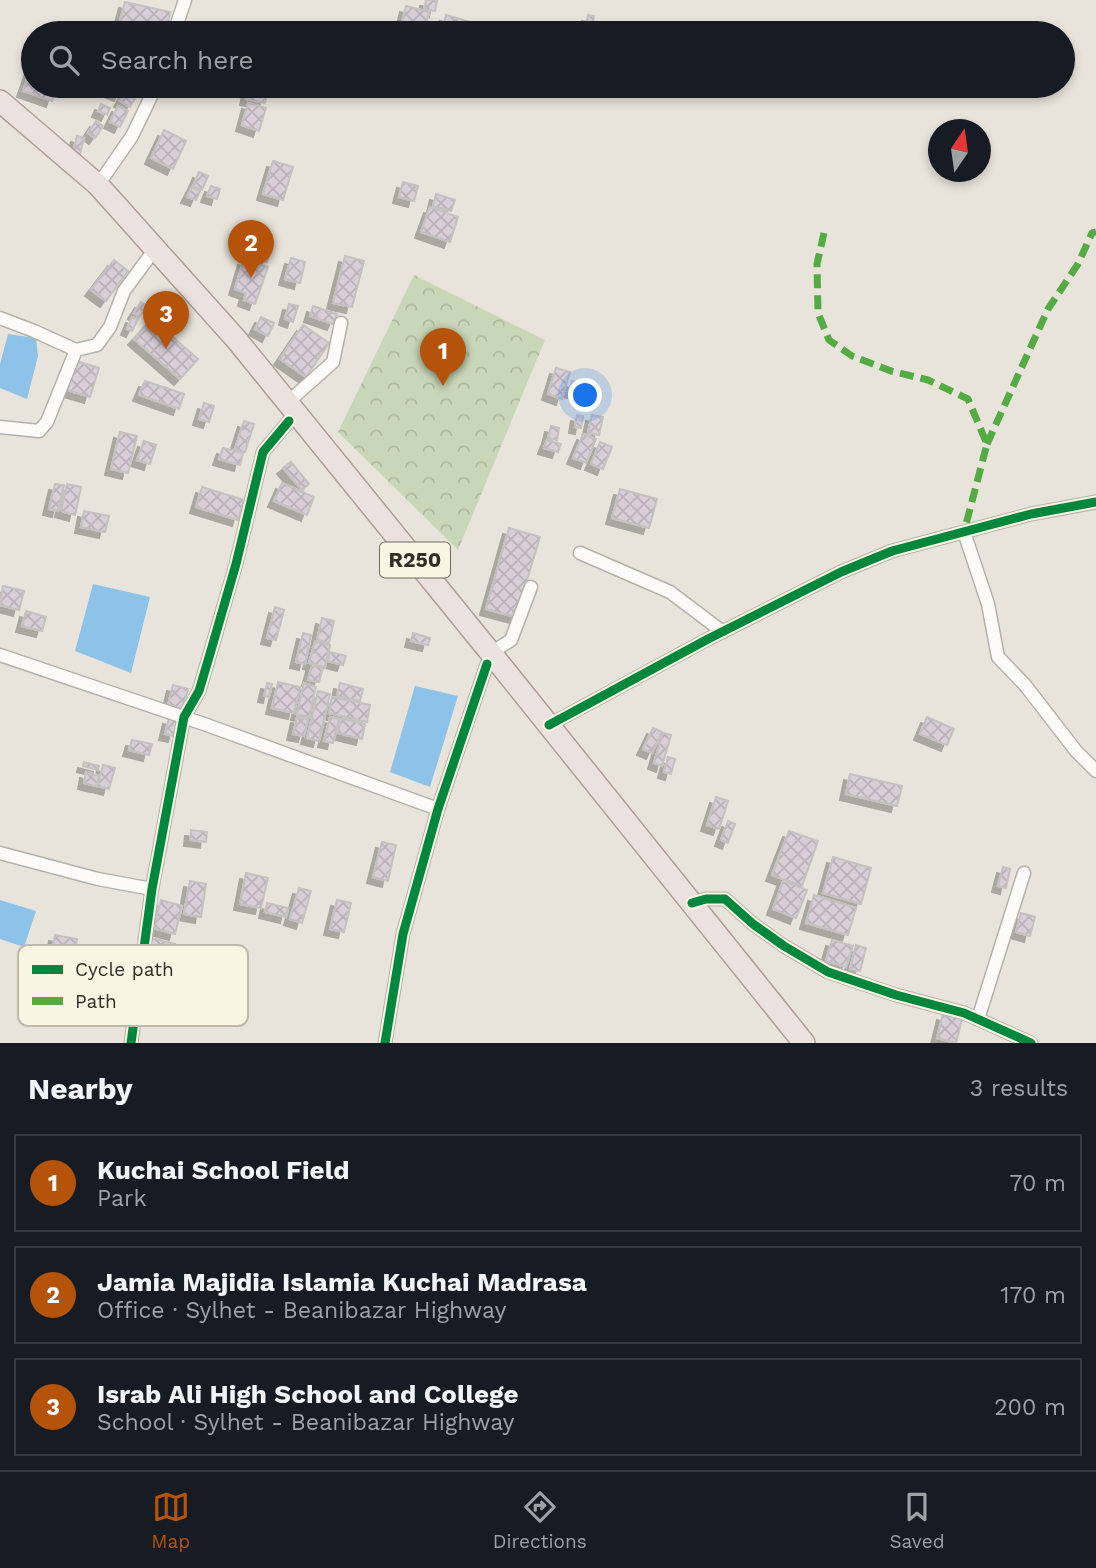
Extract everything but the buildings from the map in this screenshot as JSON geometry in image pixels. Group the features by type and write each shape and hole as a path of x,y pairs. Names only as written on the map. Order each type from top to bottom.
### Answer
{"main road":[{"name":"R250","path":"0,100 98,185 236,340 288,412"},
{"name":"R250","path":"0,114 91,192 288,412 489,658 791,1043"},
{"name":"R250","path":"489,658 549,725 804,1043"}],"street":[{"path":"178,21 185,0"},
{"path":"98,185 132,136 150,98"},
{"path":"0,318 76,350 97,345 110,327 124,290 149,257"},
{"path":"144,945 152,889 184,718 199,691 236,564 263,453 288,412 333,362 341,323"},
{"path":"0,427 38,431 47,422 76,350"},
{"path":"549,725 841,572 892,551 1031,514 1096,502"},
{"path":"964,532 988,604 998,657 1025,685 1076,751 1096,771"},
{"path":"580,553 670,592 723,632"},
{"path":"385,1043 404,934 438,809 489,658 511,640 531,587"},
{"path":"0,656 184,718 438,809"},
{"path":"0,853 98,879 152,889"},
{"path":"978,1019 1024,873"},
{"path":"692,903 706,898 724,899 784,946 828,972 896,995 964,1013 1031,1043"}],"green space":[{"path":"414,275 545,340 458,550 338,432"}],"water":[{"path":"8,334 36,338 38,356 27,399 0,388 0,364"},
{"path":"93,584 150,597 131,673 75,651"},
{"path":"415,686 458,696 430,787 390,772"},
{"path":"0,900 36,911 25,945 0,939"}],"marked path":[{"path":"987,444 1048,309 1078,264 1092,233 1096,232"},
{"path":"824,233 817,264 818,313 829,340 852,356 891,371 928,380 968,399 987,444 964,532"}],"cycle path":[{"path":"144,945 184,717 199,691 236,564 263,452 289,421"},
{"path":"549,725 708,639 841,572 892,551 1031,514 1096,502"},
{"path":"385,1043 403,934 438,809 487,664"},
{"path":"692,903 706,899 725,899 753,924 784,946 828,972 896,995 964,1013 1031,1043"},
{"path":"131,1043 133,1026"}],"place":[{"name":"Jamia Majidia Islamia Kuchai Madrasa","path":"251,278"},
{"name":"Israb Ali High School and College","path":"166,349"},
{"name":"Kuchai School Field","path":"443,386"}]}
